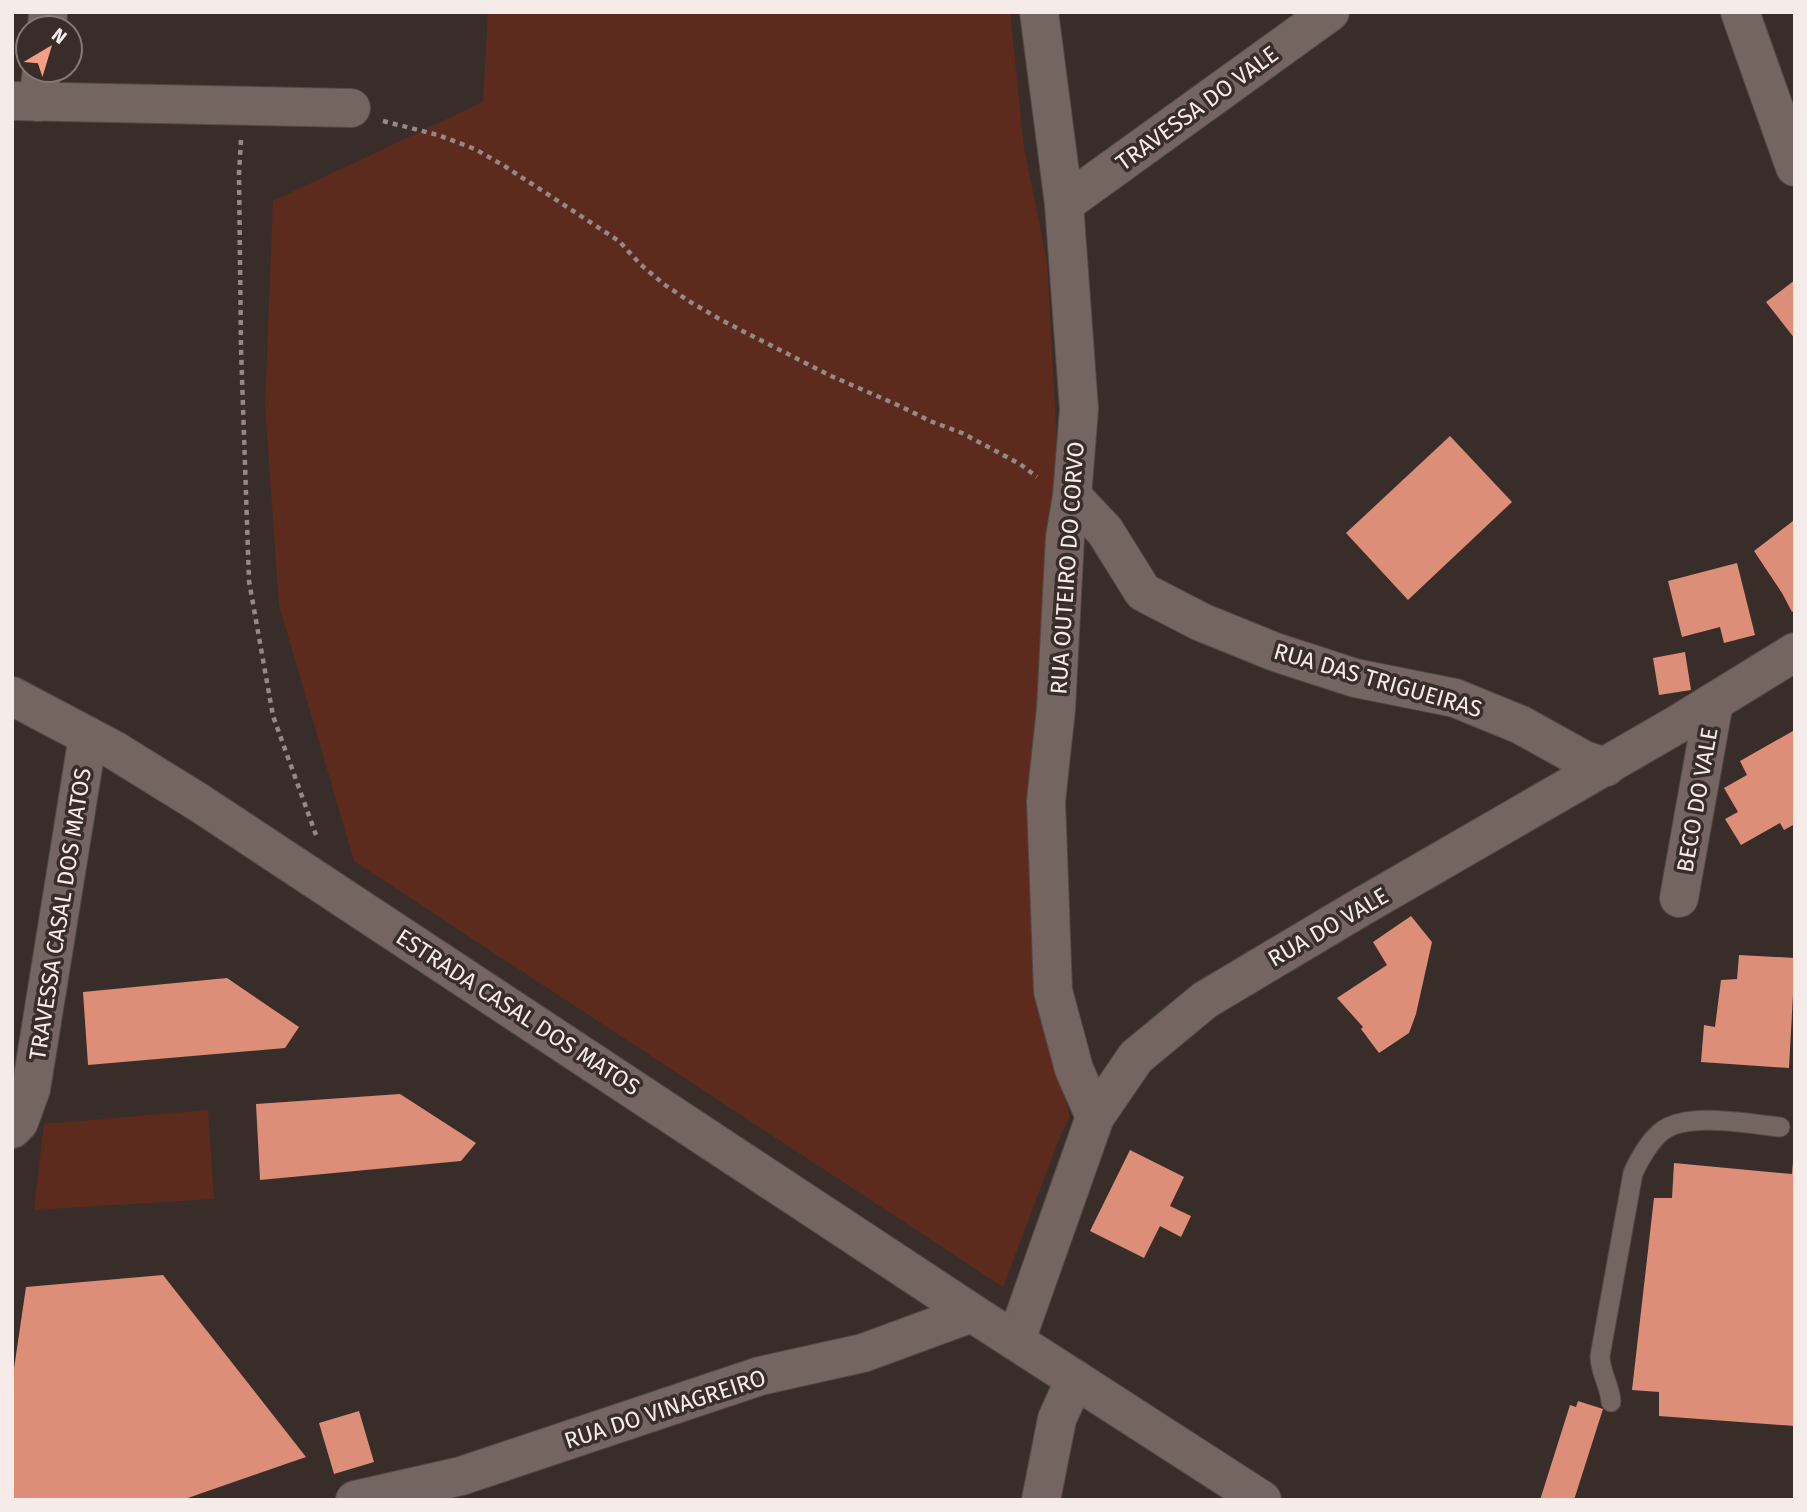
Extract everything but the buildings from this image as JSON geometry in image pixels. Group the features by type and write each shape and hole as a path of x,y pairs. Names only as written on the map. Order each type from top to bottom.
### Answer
{"street":[{"name":"RUA OUTEIRO DO CORVO","path":"1039,12 1064,204 1079,409 1072,496 1065,537 1056,709 1046,801 1053,990 1073,1069 1095,1117"},
{"name":"TRAVESSA DO VALE","path":"1064,204 1330,12"},
{"path":"1740,12 1795,167"},
{"path":"31,91 242,106 351,108"},
{"name":"RUA DAS TRIGUEIRAS","path":"1072,496 1105,531 1143,592 1201,622 1275,652 1355,678 1455,698 1521,724 1584,760 1606,767"},
{"name":"RUA DO VALE","path":"1016,1340 1095,1117 1136,1057 1205,1000 1606,767 1795,652"},
{"name":"ESTRADA CASAL DOS MATOS","path":"12,696 114,750 198,802 972,1313 1262,1500"},
{"name":"BECO DO VALE","path":"1679,898 1714,702"},
{"name":"TRAVESSA CASAL DOS MATOS","path":"12,1129 19,1122 32,1089 89,737"},
{"name":"RUA DO VINAGREIRO","path":"355,1500 457,1488 760,1376 863,1353 972,1313"},
{"path":"1041,1500 1057,1419 1075,1379"}],"lane":[{"path":"1611,1402 1600,1367 1600,1356 1633,1173 1640,1158 1659,1133 1671,1125 1686,1121 1780,1127"}],"path":[{"path":"242,106 239,173 241,348 249,581 273,716 320,847 328,887"},
{"path":"351,108 380,120 438,135 475,149 619,241 640,264 666,285 723,321 831,376 962,433 1072,496"}],"shaded area":[{"path":"488,12 1010,12 1024,148 1047,261 1058,464 1039,1005 1070,1116 1003,1287 354,861 279,605 265,405 273,201 483,102"},
{"path":"208,1110 214,1199 34,1210 44,1124"}]}
